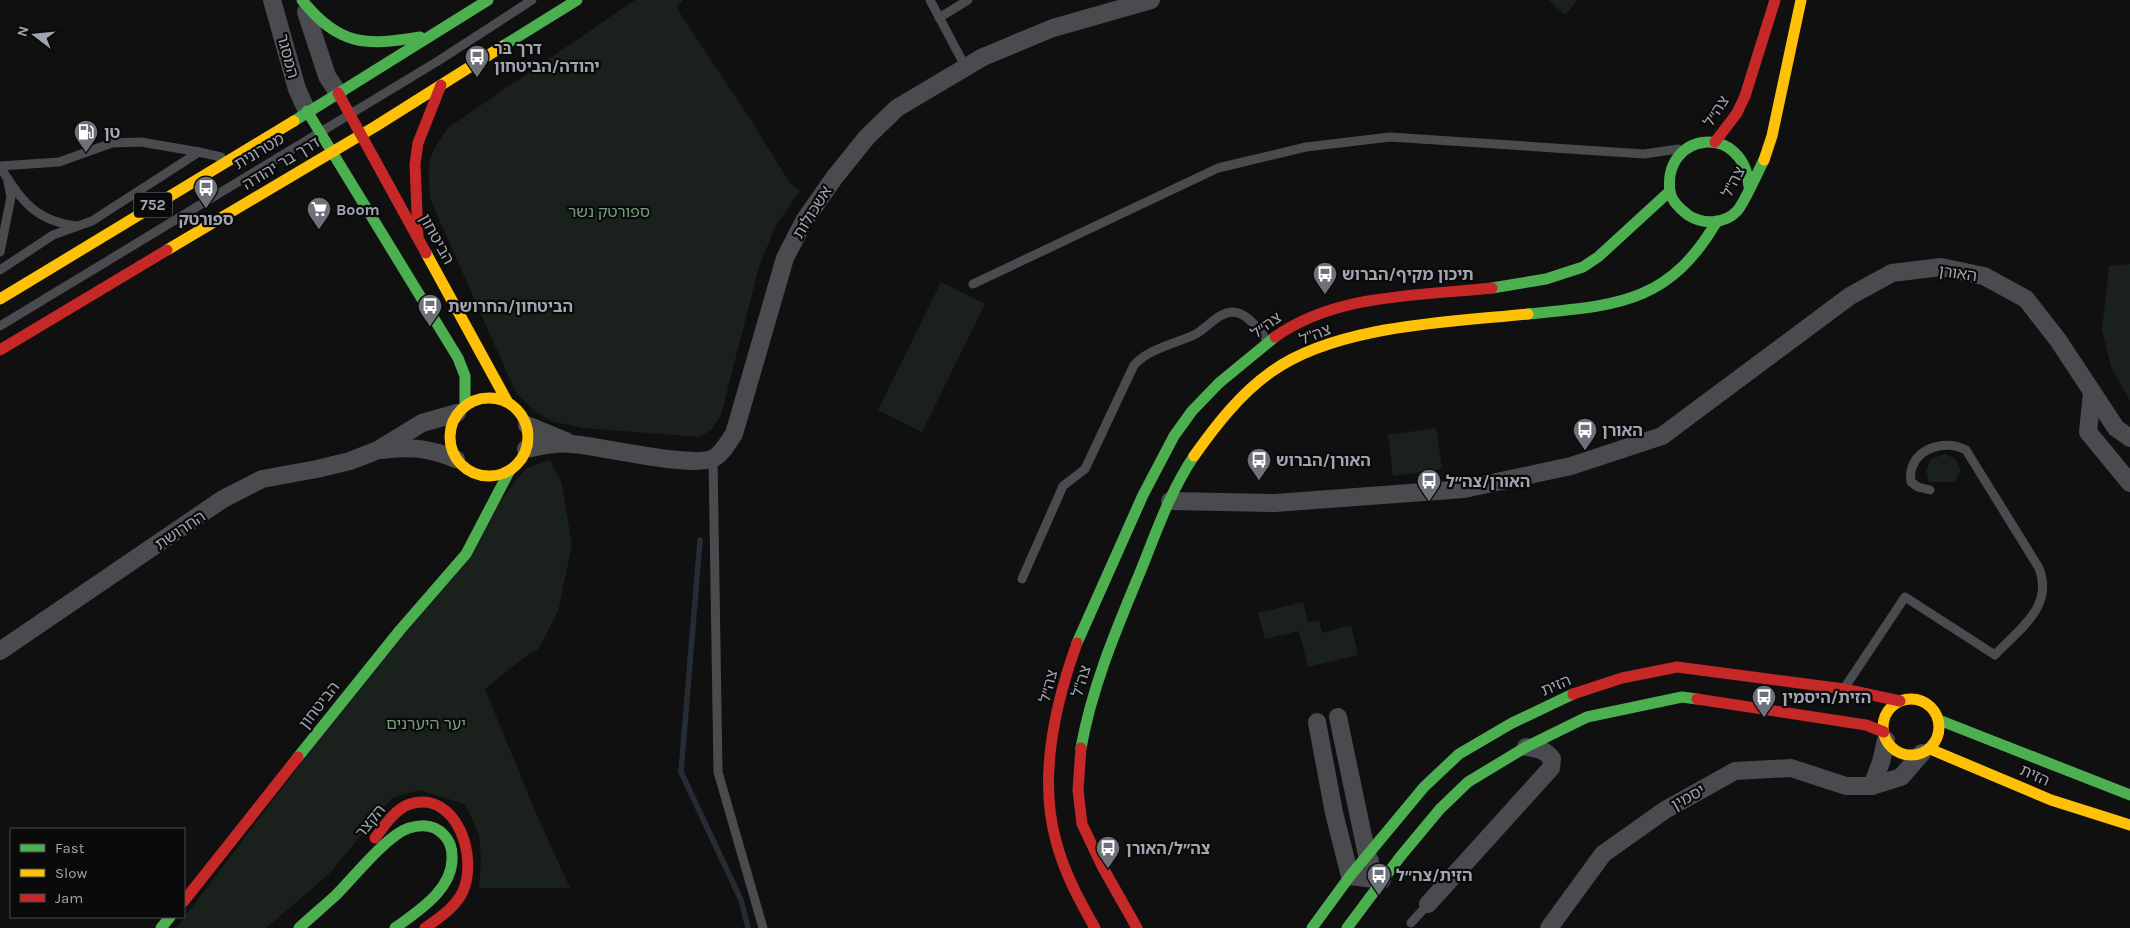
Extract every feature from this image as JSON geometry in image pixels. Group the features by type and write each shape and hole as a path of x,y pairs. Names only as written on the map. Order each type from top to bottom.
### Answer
{"main road":[{"path":"302,0 313,16 325,26 338,35 354,40 384,43 434,34"},
{"name":"דרך בר יהודה","path":"0,299 488,0"},
{"name":"דרך בר יהודה","path":"0,350 361,134 577,0"},
{"name":"צה״ל","path":"1692,146 1703,142 1715,142 1736,113 1745,96 1775,0"},
{"name":"צה\"ל","path":"1137,928 1100,862 1081,822 1078,789 1082,737 1101,670 1170,501 1180,478 1218,422 1272,371 1303,355 1352,337 1381,331 1600,306 1640,296 1666,282 1696,253 1708,238 1717,221 1729,217 1745,199 1768,150 1801,0"},
{"path":"418,237 415,164 418,143 441,85"},
{"name":"הביטחון","path":"338,93 418,237 488,370 507,401"},
{"path":"307,111 458,358 465,376 461,409 450,431 449,441 456,459 472,472 491,476 510,470 520,461 526,449 528,436 527,425 519,411 507,401 496,397 474,400 461,409"},
{"path":"1715,142 1724,144 1738,154 1747,170 1749,188"},
{"path":"1692,146 1678,157 1670,173 1670,191 1675,204 1690,218 1703,222 1717,221"},
{"name":"צה״ל","path":"1095,928 1072,888 1054,842 1049,784 1056,721 1065,680 1095,602 1140,500 1164,453 1184,421 1214,389 1268,341 1294,324 1341,307 1414,295 1498,288 1541,280 1573,270 1592,261 1670,191"},
{"name":"הביטחון","path":"185,900 400,630 466,554 510,470"},
{"path":"472,472 477,489"},
{"path":"478,508 480,528"},
{"name":"הזית","path":"1312,928 1350,876 1424,787 1459,754 1512,722 1569,695 1622,678 1677,668 1844,689 1900,702"},
{"path":"1347,928 1382,880 1440,809 1468,782 1526,747 1587,717 1682,697 1866,725 1885,736 1898,752 1914,755 1926,751 1938,736 1938,720 1930,706 1924,702 1916,700 1900,702 1892,706 1887,714 1884,722 1885,736"},
{"name":"הזית","path":"1938,720 2130,794"},
{"name":"הזית","path":"1926,751 2051,800 2130,825"},
{"name":"הקצר","path":"358,871 363,856 382,829 402,808 412,803 423,802 433,804 446,812 457,823 464,836 469,863 467,879 465,889 459,900 425,928"},
{"name":"הקצר","path":"299,928 376,856 395,834 407,827 430,824 438,828 451,847 452,861 449,874 442,887 430,901 395,928"},
{"path":"161,928 169,918"}],"street":[{"name":"המסגר","path":"272,0 297,90 307,111"},
{"name":"המסגר","path":"302,0 327,76 338,93"},
{"name":"אשכולות","path":"713,458 725,448 734,434 785,258 804,221 834,178 867,137 897,108 965,66 1014,43 1054,28 1151,0"},
{"name":"האורן","path":"1170,501 1274,503 1464,489 1580,463 1662,436 1850,296 1892,273 1941,267 1984,276 2026,299 2058,340 2116,428 2130,438"},
{"path":"2092,393 2088,432 2130,484"},
{"name":"החרושת","path":"378,450 422,423 461,409"},
{"path":"527,425 571,444"},
{"path":"526,449 549,444 571,444 682,460 713,458"},
{"name":"החרושת","path":"0,651 231,495 262,479 317,469 378,450 404,447 435,450 456,459"},
{"path":"1338,717 1367,855 1382,880"},
{"path":"1317,722 1334,813 1350,876 1382,880"},
{"path":"1872,786 1881,762 1885,736"},
{"path":"1428,904 1551,768 1552,759 1548,753 1540,749 1526,747"},
{"name":"יסמין","path":"1549,928 1604,854 1665,810 1735,771 1791,768 1846,786 1872,786 1901,777 1926,751"}],"lane":[{"name":"מטרונית","path":"0,326 438,61 532,0"},
{"path":"930,0 965,66"},
{"path":"939,18 968,0"},
{"path":"973,284 1218,168 1306,147 1390,136 1644,154 1672,151 1692,146"},
{"path":"79,226 58,224 44,218 20,196 0,167 59,162 112,144 141,142 199,152 228,160"},
{"path":"1660,151 1668,160 1670,173"},
{"path":"0,270 53,235 92,221 199,152"},
{"path":"0,252 11,197 6,177"},
{"path":"1022,579 1063,486 1085,469 1134,365 1143,355 1197,333 1217,318 1233,312 1247,317 1268,341"},
{"path":"1844,689 1905,597 1996,655 2038,608 2043,594 2043,580 2038,568 1966,450 1956,445 1943,444 1930,448 1918,459 1911,471 1911,482 1918,487 1930,490"},
{"path":"713,458 718,772 763,928"},
{"path":"1412,923 1428,904"}],"green space":[{"name":"ספורטק נשר","path":"635,0 683,1 676,7 790,183 800,191 776,225 759,267 721,415 711,430 699,437 583,428 551,421 534,411 515,391 430,199 430,160 436,146 449,127"},
{"path":"1548,0 1578,0 1565,15"},
{"path":"2130,264 2130,401 2111,367 2102,329 2109,266"},
{"path":"941,282 985,304 922,432 878,410"},
{"path":"1436,428 1442,469 1393,476 1388,435"},
{"path":"1945,454 1955,459 1961,470 1954,482 1929,482 1926,470 1931,459"},
{"name":"יער היערנים","path":"550,460 562,484 572,545 558,611 538,650 530,653 485,689 536,813 570,888 479,888 481,860 479,835 465,804 419,790 392,798 329,874 266,928 176,928 517,479 527,468"},
{"path":"1303,602 1308,623 1319,620 1322,633 1351,625 1358,655 1308,667 1299,631 1265,639 1258,613"}],"waterway":[{"path":"700,540 681,772 741,900 748,928"}],"traffic: fast":[{"path":"302,0 328,26 354,39 384,41 420,37"},
{"path":"294,121 488,0"},
{"path":"503,46 577,0"},
{"path":"307,111 458,358 465,376 465,405"},
{"path":"1749,187 1744,166 1734,152 1720,144 1705,142 1690,146 1678,156 1671,172 1670,192 1677,205 1694,218 1714,222 1726,219 1737,211 1764,160"},
{"path":"1492,288 1546,279 1583,267 1598,257 1670,191"},
{"path":"1528,314 1614,303 1637,296 1659,285 1679,270 1698,249 1717,221"},
{"path":"1077,643 1143,495 1174,436 1192,411 1219,383 1275,337"},
{"path":"1081,748 1098,680 1114,635 1164,512 1194,456"},
{"path":"298,757 400,630 466,554 510,470"},
{"path":"1312,928 1350,876 1424,787 1459,754 1512,723 1573,694"},
{"path":"1347,928 1400,857 1440,809 1468,782 1526,747 1587,717 1682,697 1697,699"},
{"path":"1939,720 2130,795"},
{"path":"299,928 336,895 371,857 400,832 419,826 432,827 444,835 451,847 451,868 447,879 433,898 395,928"},
{"path":"161,928 169,918"}],"traffic: slow":[{"path":"1764,160 1772,136 1801,0"},
{"path":"167,250 376,126 503,46"},
{"path":"0,299 294,121"},
{"path":"426,253 507,401"},
{"path":"1194,456 1220,422 1249,390 1271,372 1298,356 1328,344 1395,328 1528,314"},
{"path":"481,398 497,398 511,404 522,415 528,429 528,437 528,445 522,459 511,470 497,476 481,476 467,470 456,459 450,445 450,429 456,415 467,404 481,398"},
{"path":"1911,699 1922,701 1931,707 1937,716 1939,727 1937,738 1931,747 1922,753 1911,755 1900,753 1891,747 1885,738 1883,727 1885,716 1891,707 1900,701 1911,699"},
{"path":"1930,749 2051,800 2130,825"}],"traffic: jam":[{"path":"1715,142 1737,113 1745,96 1775,0"},
{"path":"418,237 415,164 418,143 441,85"},
{"path":"338,93 426,253"},
{"path":"0,350 167,250"},
{"path":"1275,337 1299,323 1325,312 1352,304 1408,295 1492,288"},
{"path":"1077,643 1056,716 1049,766 1049,792 1051,817 1063,864 1095,928"},
{"path":"1573,694 1622,678 1677,667 1844,689 1900,701"},
{"path":"1697,699 1866,725 1884,732"},
{"path":"1081,748 1078,790 1082,824 1102,866 1137,928"},
{"path":"185,900 298,757"},
{"path":"375,838 390,818 399,810 410,804 426,802 440,807 451,816 460,830 468,861 467,877 463,891 452,907 425,928"}],"place":[{"name":"דרך בר יהודה/הביטחון","path":"477,78"},
{"name":"טן","path":"86,153"},
{"name":"ספורטק","path":"206,209"},
{"name":"Boom","path":"319,230"},
{"name":"תיכון מקיף/הברוש","path":"1325,295"},
{"name":"הביטחון/החרושת","path":"430,327"},
{"name":"האורן","path":"1585,451"},
{"name":"האורן/הברוש","path":"1259,481"},
{"name":"האורן/צה״ל","path":"1429,502"},
{"name":"הזית/היסמין","path":"1764,718"},
{"name":"צה״ל/האורן","path":"1108,869"},
{"name":"הזית/צה״ל","path":"1379,896"}]}
